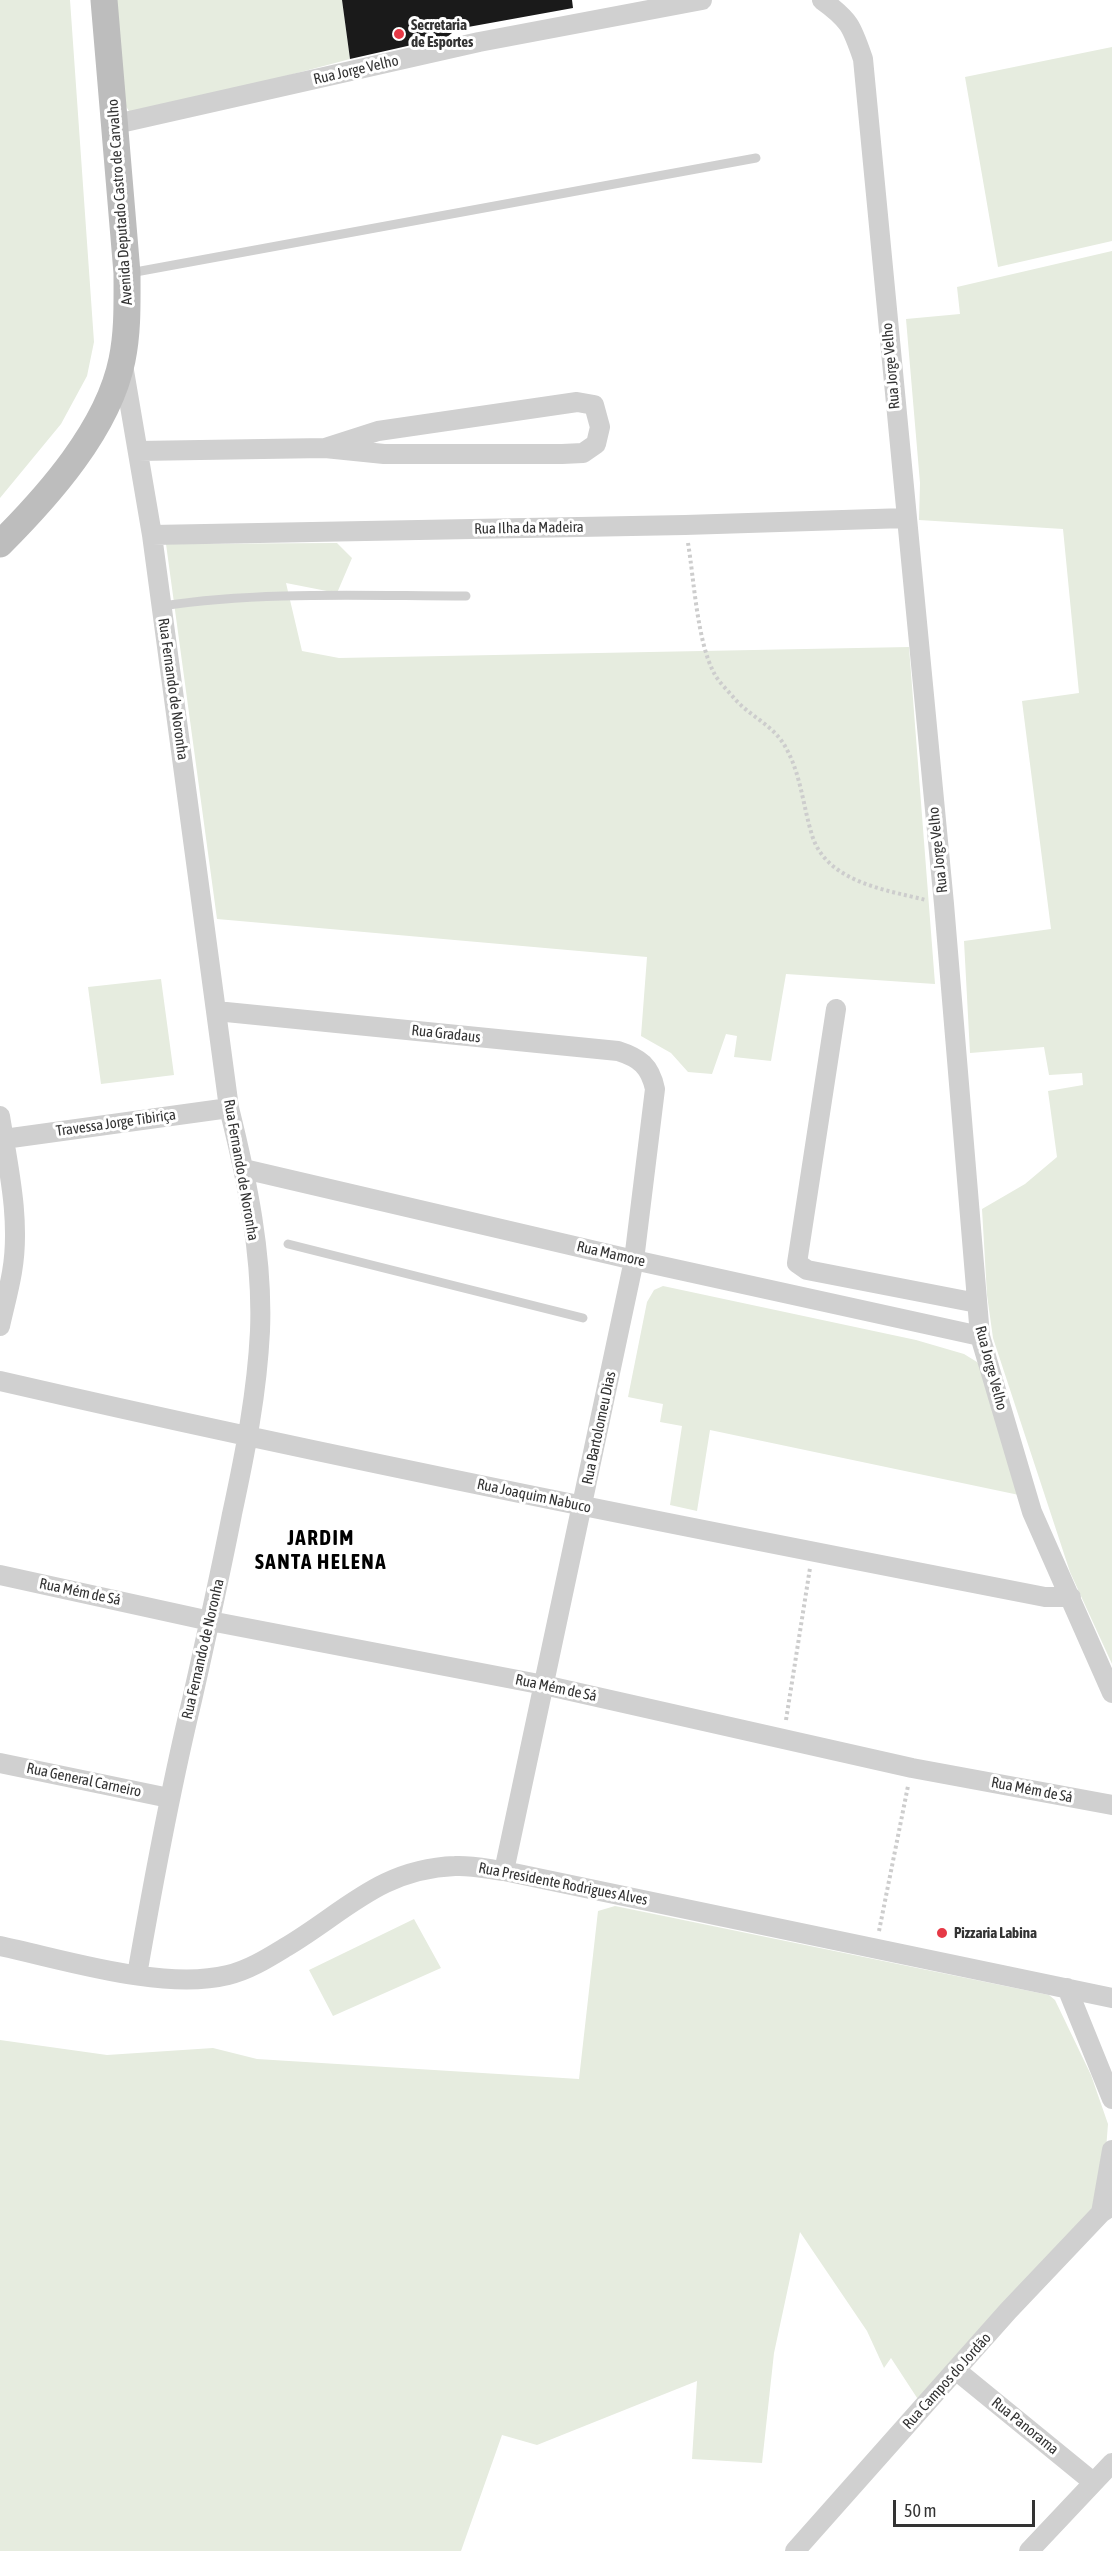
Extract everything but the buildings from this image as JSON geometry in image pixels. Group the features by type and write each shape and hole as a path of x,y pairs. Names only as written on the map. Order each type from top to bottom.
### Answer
{"main road":[{"name":"Avenida Deputado Castro de Carvalho","path":"0,544 39,505 90,435 110,397 122,360 128,317 127,273 104,0"}],"street":[{"name":"Rua Jorge Velho","path":"116,124 479,42 702,0"},
{"name":"Rua Jorge Velho","path":"822,0 839,12 852,27 863,59 944,904 980,1336 1032,1512 1112,1692"},
{"name":"Rua Fernando de Noronha","path":"122,360 152,535 229,1108 244,1169 260,1291 260,1331 248,1438 210,1621 169,1798 137,1975"},
{"path":"138,451 325,448 384,454 573,454 583,453 596,444 600,427 594,405 577,402 378,431 325,448"},
{"name":"Rua Ilha da Madeira","path":"152,535 685,525 906,518"},
{"path":"836,1009 797,1263 807,1270 977,1303"},
{"name":"Rua Gradaus","path":"216,1011 618,1051 645,1064 651,1074 655,1089"},
{"name":"Rua Bartolomeu Dias","path":"504,1871 634,1260 655,1089"},
{"name":"Travessa Jorge Tibiriça","path":"4,1139 229,1108"},
{"path":"0,1116 14,1208 15,1242 12,1271 0,1326"},
{"name":"Rua Mamore","path":"244,1169 634,1260 980,1336"},
{"name":"Rua Joaquim Nabuco","path":"0,1381 248,1438 583,1506 1045,1597 1071,1597"},
{"name":"Rua Mém de Sá","path":"0,1575 210,1621 544,1685 912,1768 1112,1806"},
{"name":"Rua General Carneiro","path":"0,1763 169,1798"},
{"name":"Rua Presidente Rodrigues Alves","path":"0,1946 137,1975 180,1979 230,1974 264,1960 309,1933 360,1895 392,1878 417,1870 456,1865 504,1871 1112,1998"},
{"path":"1067,1988 1112,2099"},
{"path":"1106,2210 1112,2150"},
{"name":"Rua Campos do Jordão","path":"795,2551 1008,2311 1106,2210"},
{"name":"Rua Panorama","path":"957,2371 1093,2482"},
{"path":"1029,2551 1112,2463"}],"lane":[{"path":"127,273 756,158"},
{"path":"162,606 201,600 273,597 466,596"},
{"path":"288,1244 583,1318"}],"path":[{"path":"685,525 704,645 714,673 736,700 762,720 786,746 797,773 813,838 830,864 862,884 944,904"},
{"path":"783,1739 812,1551"},
{"path":"876,1947 912,1768"}],"shaded area":[{"path":"0,0 70,0 94,342 87,376 61,424 0,498"},
{"path":"115,0 342,0 350,59 139,115 129,111 123,102"},
{"path":"1112,47 1112,241 998,267 965,77"},
{"path":"1112,251 1112,1664 1070,1572 993,1338 987,1295 982,1209 1025,1184 1057,1157 1048,1091 1083,1085 1082,1073 1049,1075 1044,1047 970,1053 964,941 1051,929 1022,701 1079,693 1063,529 919,520 920,483 906,319 960,314 957,287"},
{"path":"337,543 352,558 337,593 286,583 302,651 339,658 909,647 935,984 786,974 771,1061 734,1057 737,1036 726,1034 712,1074 688,1072 671,1053 641,1036 647,957 217,919 166,544"},
{"path":"161,979 174,1075 101,1084 88,987"},
{"path":"663,1286 916,1340 964,1354 977,1362 983,1370 1019,1495 710,1430 697,1511 670,1505 682,1426 660,1422 663,1404 628,1397 647,1302 654,1290"},
{"path":"615,1906 1049,1995 1055,2000 1091,2075 1108,2124 1101,2213 923,2407 891,2358 884,2368 867,2331 800,2232 774,2353 762,2463 692,2459 697,2381 537,2445 502,2435 461,2551 0,2551 0,2040 107,2055 213,2048 257,2059 579,2079 598,1911"},
{"path":"414,1919 441,1968 333,2016 309,1970"}],"place":[{"name":"Secretaria de Esportes","path":"399,34"},
{"name":"Pizzaria Labina","path":"942,1933"}],"district":[{"name":"JARDIM SANTA HELENA","path":"321,1550"}]}
